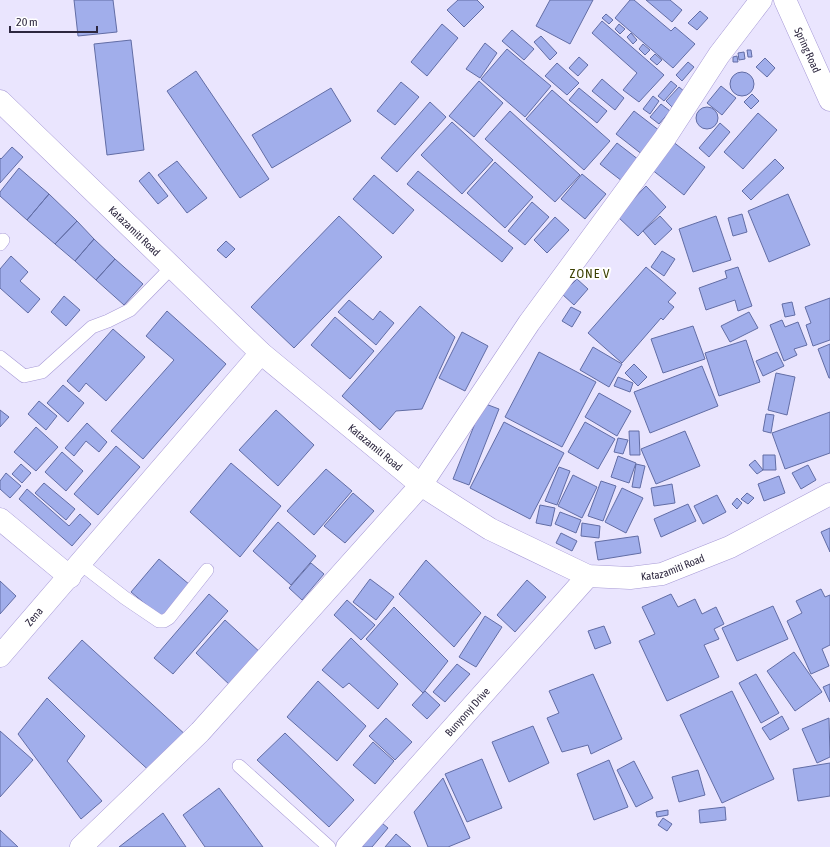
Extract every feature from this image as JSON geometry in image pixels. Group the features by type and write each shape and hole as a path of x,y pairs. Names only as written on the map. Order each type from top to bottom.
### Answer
{"street":[{"path":"81,847 200,732 421,485 529,323 665,138 719,55 761,0"},
{"name":"Spring Road","path":"785,0 830,100"},
{"name":"Katazamiti Road","path":"0,101 173,266 261,353 421,485 490,529 588,576 630,578 662,574 730,547 830,494"},
{"name":"Zena","path":"0,656 261,353"},
{"path":"0,519 75,570"},
{"name":"Bunyonyi Drive","path":"347,847 588,576"}],"lane":[{"path":"0,357 24,376 42,372 92,327 130,310 173,266"},
{"path":"75,570 125,598 159,622 169,618 207,570"},
{"path":"239,766 329,847"}],"building":[{"path":"74,0 113,0 117,32 78,36"},
{"path":"458,0 477,0 484,7 464,27 447,10"},
{"path":"550,0 593,0 570,44 536,26"},
{"path":"630,0 634,0 671,31 675,27 695,44 673,68 615,18"},
{"path":"646,0 670,0 682,10 672,22"},
{"path":"700,11 708,18 697,30 688,23"},
{"path":"606,14 613,20 609,24 602,18"},
{"path":"602,21 664,75 639,102 623,90 637,73 592,33"},
{"path":"442,24 458,38 427,76 411,62"},
{"path":"619,24 625,29 620,34 615,29"},
{"path":"512,30 534,49 524,60 502,41"},
{"path":"631,33 637,40 633,44 627,37"},
{"path":"541,36 557,53 550,60 534,42"},
{"path":"131,40 144,150 107,155 94,44"},
{"path":"485,43 497,53 480,78 466,69"},
{"path":"643,44 650,50 645,55 639,49"},
{"path":"507,49 551,86 525,117 481,79"},
{"path":"747,50 751,50 752,57 748,57"},
{"path":"744,52 745,59 739,60 738,53"},
{"path":"655,54 662,60 657,65 650,59"},
{"path":"737,56 738,62 733,62 733,57"},
{"path":"579,57 588,65 578,76 569,68"},
{"path":"765,58 775,68 767,77 756,67"},
{"path":"688,62 694,67 682,81 676,75"},
{"path":"557,63 579,83 567,95 545,76"},
{"path":"196,71 269,179 240,198 167,91"},
{"path":"742,72 751,75 754,84 751,93 742,96 733,93 730,84 733,75"},
{"path":"602,79 624,98 615,110 592,91"},
{"path":"479,81 503,103 474,137 449,116"},
{"path":"671,81 677,86 664,101 658,96"},
{"path":"401,82 419,97 395,125 377,111"},
{"path":"721,86 736,98 722,115 707,103"},
{"path":"679,87 685,92 672,107 666,101"},
{"path":"331,88 351,121 272,168 252,135"},
{"path":"579,88 607,111 597,123 569,100"},
{"path":"552,90 610,141 584,170 526,119"},
{"path":"752,94 759,101 751,109 744,102"},
{"path":"653,96 659,101 650,114 643,109"},
{"path":"430,102 446,117 397,172 381,158"},
{"path":"661,104 670,111 659,124 650,117"},
{"path":"707,107 711,108 717,114 717,122 711,128 707,129 703,128 697,122 696,118 697,114 703,108"},
{"path":"510,111 580,175 555,202 485,139"},
{"path":"634,111 660,131 643,155 616,134"},
{"path":"758,113 777,130 743,169 724,152"},
{"path":"452,122 493,160 462,194 421,155"},
{"path":"720,123 730,132 709,157 699,148"},
{"path":"672,141 705,167 684,195 651,169"},
{"path":"617,143 639,160 622,181 600,164"},
{"path":"12,147 23,157 0,183 0,158 1,159"},
{"path":"775,159 784,168 751,200 742,191"},
{"path":"177,161 207,198 187,213 158,175"},
{"path":"495,162 533,197 505,228 467,193"},
{"path":"19,168 49,194 27,220 0,196 0,192"},
{"path":"418,171 513,248 502,262 407,184"},
{"path":"149,172 168,196 158,204 139,181"},
{"path":"582,174 606,194 585,219 561,199"},
{"path":"374,175 414,210 393,234 353,199"},
{"path":"646,186 666,207 638,236 617,216"},
{"path":"49,194 77,221 55,244 27,220"},
{"path":"788,194 810,245 769,262 748,211"},
{"path":"532,202 549,217 525,245 508,231"},
{"path":"742,214 747,232 733,236 728,218"},
{"path":"339,216 382,257 294,348 251,307"},
{"path":"660,216 672,229 655,245 643,231"},
{"path":"716,216 731,260 693,272 679,229"},
{"path":"555,217 569,230 547,253 534,240"},
{"path":"77,221 94,239 75,261 55,244"},
{"path":"94,239 115,259 96,280 75,261"},
{"path":"226,241 235,249 226,258 217,250"},
{"path":"662,251 675,259 664,276 651,267"},
{"path":"11,256 28,272 20,281 40,299 28,313 0,288 0,269"},
{"path":"115,259 143,284 124,305 96,280"},
{"path":"646,267 676,293 668,302 674,307 663,320 661,318 622,363 588,333"},
{"path":"738,267 752,306 738,311 735,300 706,310 699,288 727,278 725,271"},
{"path":"577,279 588,289 574,305 562,294"},
{"path":"64,296 80,310 66,326 51,312"},
{"path":"830,298 830,340 813,346 806,325 811,323 805,307"},
{"path":"349,300 373,320 380,311 394,323 376,345 338,312"},
{"path":"792,302 795,315 785,317 782,304"},
{"path":"420,306 455,337 422,409 396,411 380,430 342,396"},
{"path":"571,307 581,312 572,327 562,321"},
{"path":"167,311 226,364 143,459 111,431 174,360 146,336"},
{"path":"749,312 758,328 730,342 721,326"},
{"path":"335,317 374,351 350,379 311,345"},
{"path":"782,320 785,327 798,322 807,345 794,349 797,355 784,361 770,325"},
{"path":"693,326 705,359 663,373 651,339"},
{"path":"113,329 145,357 106,401 86,383 79,392 67,381"},
{"path":"462,332 488,346 465,391 439,378"},
{"path":"746,340 760,382 719,396 705,353"},
{"path":"830,344 830,378 829,378 818,349"},
{"path":"593,347 622,364 609,387 580,370"},
{"path":"539,352 596,382 562,447 505,417"},
{"path":"777,352 784,366 763,376 756,361"},
{"path":"634,364 647,377 638,386 625,373"},
{"path":"702,366 718,406 650,433 634,392"},
{"path":"776,373 795,377 787,415 768,410"},
{"path":"618,377 633,383 630,392 614,386"},
{"path":"63,385 84,403 68,422 47,403"},
{"path":"599,393 631,411 617,436 585,417"},
{"path":"39,401 57,416 46,430 28,414"},
{"path":"483,403 499,409 469,485 453,479"},
{"path":"0,410 9,417 0,427"},
{"path":"276,410 314,445 278,486 239,450"},
{"path":"830,412 830,453 785,469 772,433"},
{"path":"766,414 774,415 771,433 763,431"},
{"path":"504,422 564,453 530,519 470,488"},
{"path":"585,422 615,439 598,469 568,452"},
{"path":"87,423 107,442 99,452 86,441 74,456 65,448"},
{"path":"36,427 58,447 36,471 14,452"},
{"path":"629,431 639,431 640,455 630,455"},
{"path":"685,431 700,466 656,484 641,449"},
{"path":"618,438 628,440 623,454 614,452"},
{"path":"116,446 140,467 98,515 74,494"},
{"path":"62,452 83,471 66,491 45,472"},
{"path":"763,455 775,455 776,470 763,470"},
{"path":"618,456 636,463 629,483 611,477"},
{"path":"755,460 763,470 757,474 749,465"},
{"path":"231,463 281,506 240,557 190,512"},
{"path":"21,464 31,473 22,483 12,474"},
{"path":"636,464 645,466 640,488 632,487"},
{"path":"808,465 816,480 801,489 792,473"},
{"path":"559,467 570,471 557,505 545,501"},
{"path":"326,469 352,491 314,535 287,511"},
{"path":"6,473 21,486 10,498 0,489 0,481"},
{"path":"573,475 597,487 582,518 558,506"},
{"path":"779,476 785,493 764,501 758,484"},
{"path":"601,481 616,486 603,521 588,516"},
{"path":"44,483 75,509 66,520 35,493"},
{"path":"672,484 675,503 654,506 651,488"},
{"path":"622,488 643,498 626,533 605,522"},
{"path":"27,489 69,526 80,514 91,524 72,546 19,499"},
{"path":"353,493 374,511 345,543 324,526"},
{"path":"747,493 754,498 748,504 741,499"},
{"path":"717,495 726,512 703,524 694,506"},
{"path":"737,498 742,503 737,509 732,504"},
{"path":"688,504 696,521 661,537 654,519"},
{"path":"540,505 555,508 551,526 536,523"},
{"path":"560,512 581,520 576,533 555,524"},
{"path":"278,522 316,556 291,585 253,551"},
{"path":"582,523 600,526 599,538 581,536"},
{"path":"830,528 830,552 821,532"},
{"path":"561,533 577,541 572,551 556,543"},
{"path":"638,536 641,553 598,560 595,542"},
{"path":"159,559 190,585 162,618 131,592"},
{"path":"426,560 481,613 454,647 399,594"},
{"path":"311,563 324,574 302,600 289,588"},
{"path":"370,579 394,597 376,620 353,602"},
{"path":"527,580 546,597 515,632 497,615"},
{"path":"0,581 16,596 0,614"},
{"path":"821,589 825,597 830,595 830,645 822,649 829,666 811,674 787,621 802,613 796,601"},
{"path":"209,594 228,611 173,674 154,658"},
{"path":"671,594 678,607 695,599 702,614 716,607 724,624 714,629 719,639 704,645 719,677 667,701 639,641 655,634 642,607"},
{"path":"347,600 375,625 361,640 334,615"},
{"path":"773,606 788,639 737,661 722,628"},
{"path":"394,607 448,661 423,693 366,639"},
{"path":"485,616 502,627 476,667 459,657"},
{"path":"225,620 262,654 232,687 196,653"},
{"path":"604,626 611,643 595,649 588,631"},
{"path":"351,638 398,684 378,709 349,683 343,688 322,670"},
{"path":"82,640 188,737 154,775 48,678"},
{"path":"794,652 822,692 795,711 767,671"},
{"path":"457,664 470,674 445,702 433,692"},
{"path":"593,674 622,739 591,754 588,745 562,752 547,718 559,713 549,691"},
{"path":"756,674 779,713 761,723 739,683"},
{"path":"318,681 366,726 337,761 287,717"},
{"path":"830,684 830,702 823,687"},
{"path":"425,691 440,705 427,719 412,705"},
{"path":"732,691 774,779 722,803 680,715"},
{"path":"47,698 85,736 67,761 102,801 81,819 18,734"},
{"path":"782,716 789,729 770,740 762,728"},
{"path":"386,718 412,742 395,760 369,736"},
{"path":"829,718 830,757 817,763 802,729"},
{"path":"533,726 549,763 509,782 492,742"},
{"path":"0,731 33,760 0,797"},
{"path":"285,733 354,800 329,827 257,760"},
{"path":"373,742 394,761 375,784 353,765"},
{"path":"482,759 502,808 467,822 445,774"},
{"path":"609,760 628,807 594,820 577,774"},
{"path":"634,761 653,798 636,807 617,770"},
{"path":"830,763 830,796 798,801 793,769"},
{"path":"698,770 705,795 679,802 672,777"},
{"path":"443,778 470,838 448,847 428,847 414,812"},
{"path":"219,788 263,847 205,847 183,815"},
{"path":"725,807 726,820 700,823 699,810"},
{"path":"668,810 668,815 657,817 656,812"},
{"path":"163,813 186,847 119,847"},
{"path":"663,818 672,824 667,831 658,825"},
{"path":"377,819 388,828 372,847 356,847"},
{"path":"0,830 18,847 0,847"},
{"path":"396,834 411,847 385,847"}],"district":[{"name":"ZONE V","path":"590,273"}]}
